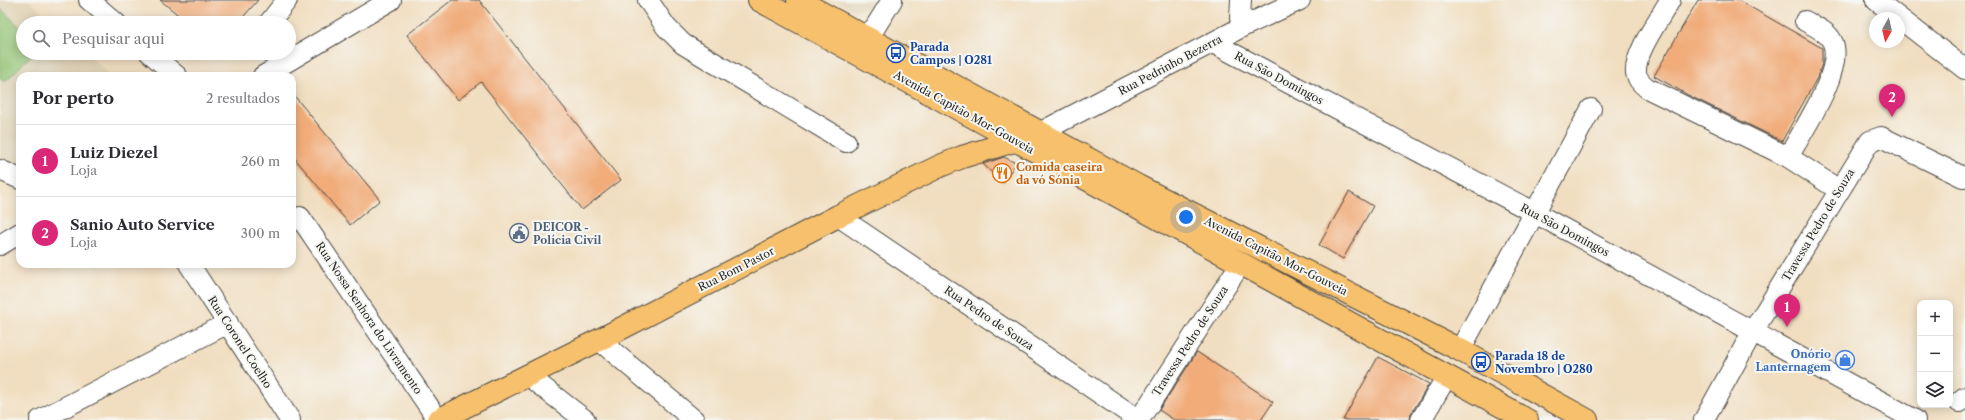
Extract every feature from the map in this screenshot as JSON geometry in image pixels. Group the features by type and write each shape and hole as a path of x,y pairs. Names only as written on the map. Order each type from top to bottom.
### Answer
{"main road":[{"name":"Avenida Capitão Mor-Gouveia","path":"759,0 1527,420"},
{"name":"Avenida Capitão Mor-Gouveia","path":"798,0 1145,189 1460,350 1586,420"},
{"name":"Rua Bom Pastor","path":"449,418 527,375 599,340 838,216 954,160 1041,132"}],"street":[{"path":"89,0 108,16"},
{"path":"274,16 287,0"},
{"path":"296,57 392,0"},
{"path":"648,0 666,27 683,44 846,142"},
{"path":"863,36 874,29 892,0"},
{"path":"1241,0 1240,18 1244,26"},
{"name":"Rua Pedrinho Bezerra","path":"1041,132 1244,26 1300,0"},
{"path":"1670,0 1642,49 1636,70 1641,83 1647,88 1788,158 1839,190"},
{"path":"1876,0 1965,70"},
{"path":"1788,158 1830,80 1836,55 1835,46 1827,34 1805,21"},
{"name":"Rua São Domingos","path":"1213,43 1535,213 1915,420"},
{"path":"158,60 172,72"},
{"path":"270,72 290,60"},
{"path":"1460,350 1591,109"},
{"name":"Travessa Pedro de Souza","path":"1704,420 1753,331 1870,141 1881,137 1963,177"},
{"path":"0,170 16,177"},
{"name":"Rua Pedro de Souza","path":"838,216 1139,420"},
{"name":"Rua Nossa Senhora do Livramento","path":"300,217 449,418"},
{"path":"0,245 16,236"},
{"name":"Travessa Pedro de Souza","path":"1139,420 1241,263"},
{"name":"Rua Coronel Coelho","path":"192,268 290,420"},
{"path":"44,419 228,324"},
{"path":"599,340 694,420"},
{"path":"527,375 585,420"},
{"path":"1421,420 1447,376"}],"shaded area":[{"path":"0,0 29,0 46,16 16,16 16,60 94,60 107,72 16,72 16,174 0,168"},
{"path":"836,0 872,0 869,7 855,11"}],"green space":[{"path":"0,8 16,23 16,60 26,60 5,82 0,78"}],"building":[{"path":"160,0 258,0 244,16 180,16"},
{"path":"452,0 479,0 621,180 582,210 481,82 458,100 407,35"},
{"path":"1698,0 1738,0 1822,48 1822,64 1817,78 1782,141 1688,95 1654,76"},
{"path":"296,98 380,200 350,225 296,160"},
{"name":"Comida caseira da vó Sónia","path":"1004,157 1016,163 1003,183 983,164"},
{"path":"1349,192 1373,206 1343,259 1319,245"},
{"path":"1197,352 1273,402 1261,420 1174,420 1159,410"},
{"path":"1378,357 1429,384 1411,414 1410,420 1343,420"}],"place":[{"name":"Parada Campos | O281","path":"896,53"},
{"name":"Sanio Auto Service","path":"1892,117"},
{"name":"Comida caseira da vó Sónia","path":"1002,173"},
{"name":"DEICOR - Polícia Civil","path":"519,233"},
{"name":"Luiz Diezel","path":"1787,327"},
{"name":"Onório Lanternagem","path":"1845,360"},
{"name":"Parada 18 de Novembro | O280","path":"1481,362"}]}
